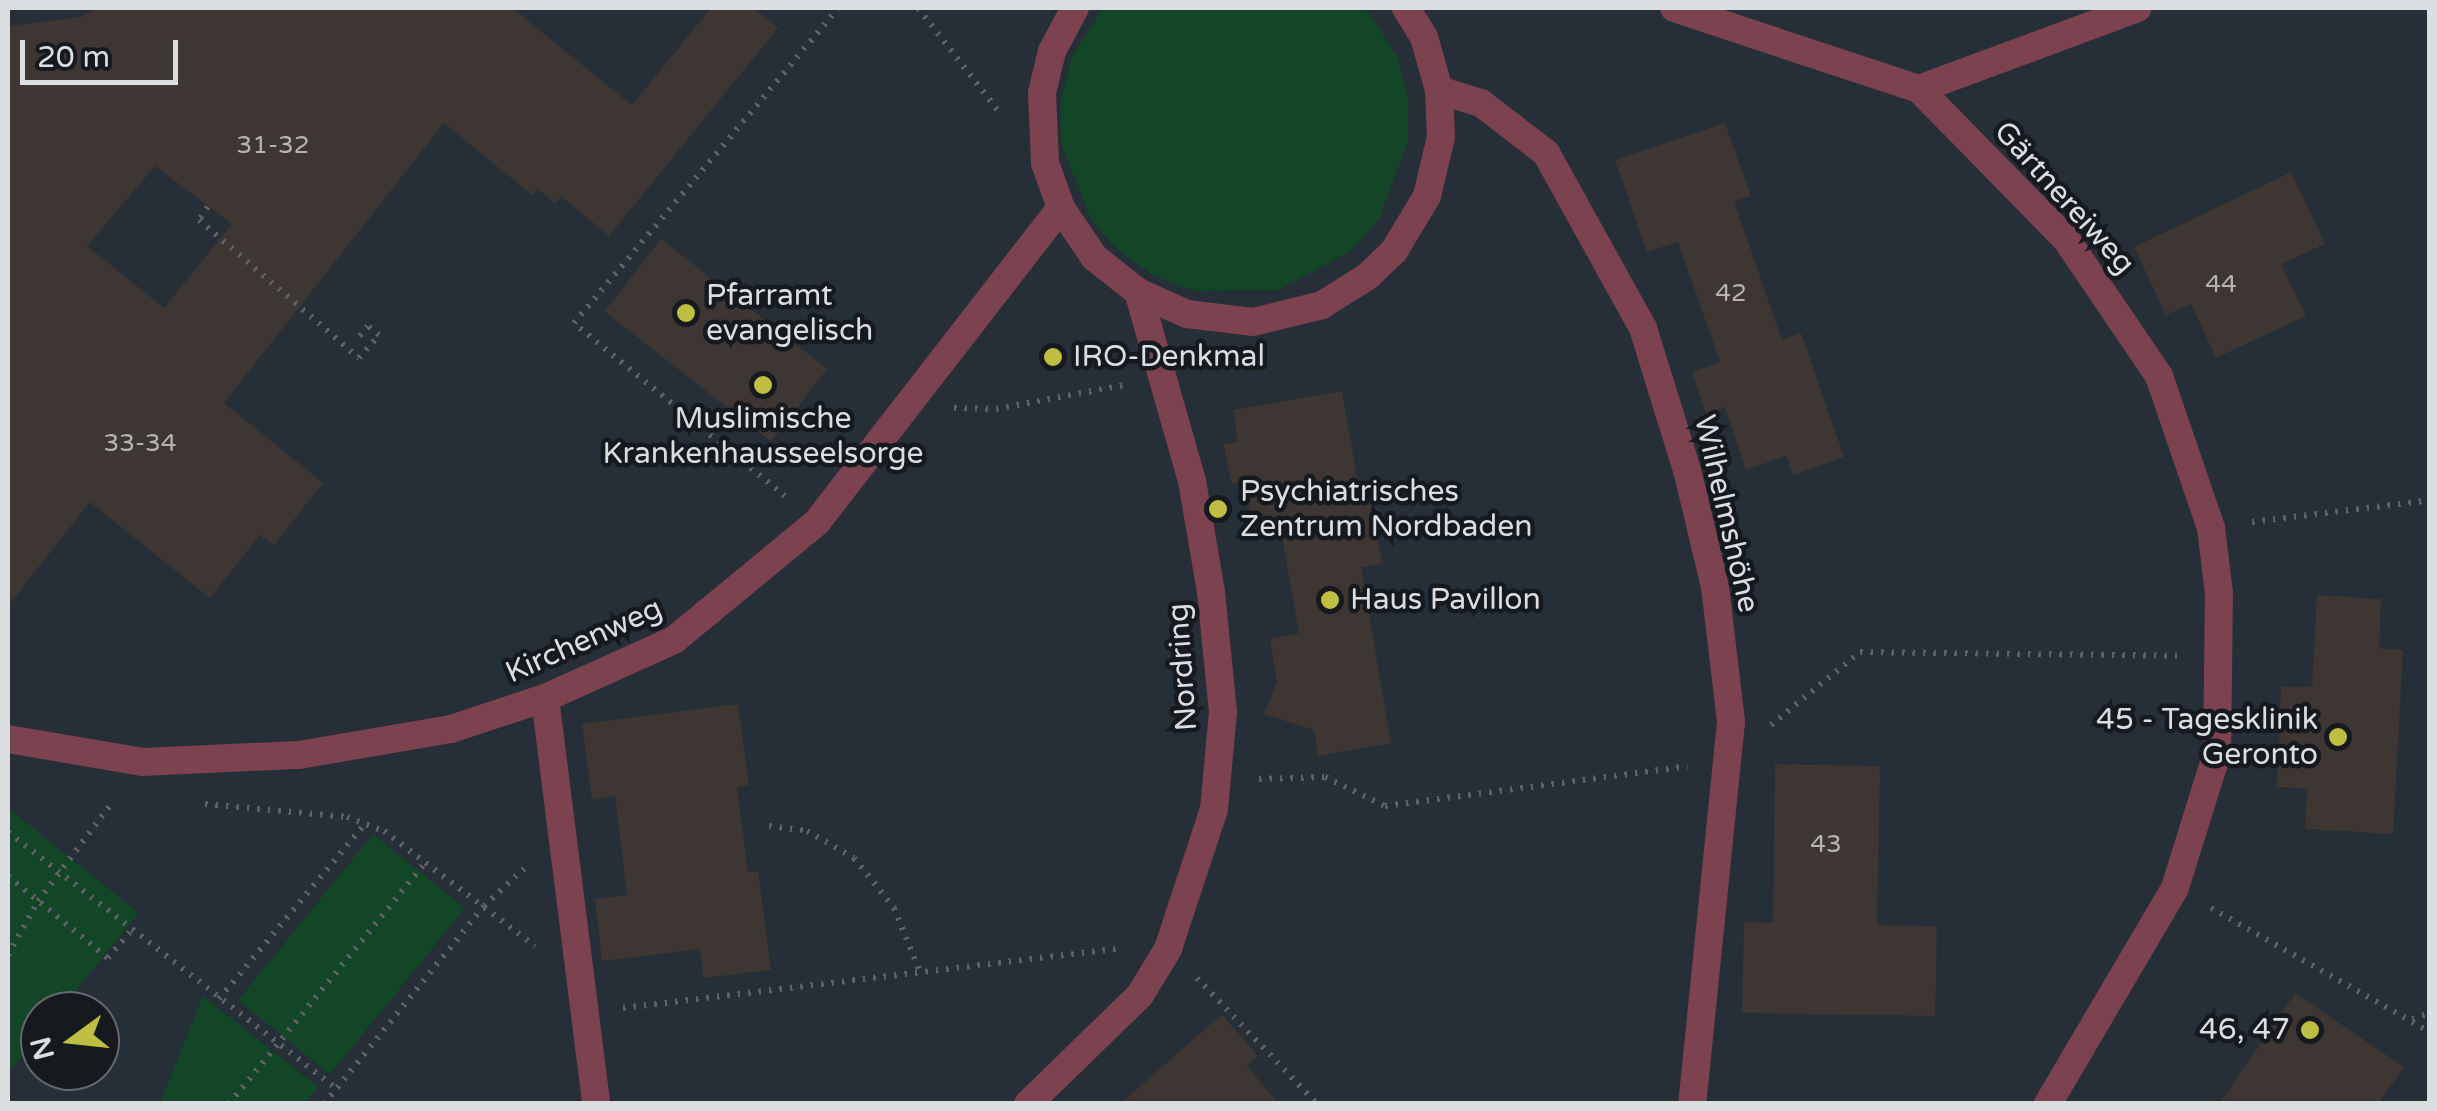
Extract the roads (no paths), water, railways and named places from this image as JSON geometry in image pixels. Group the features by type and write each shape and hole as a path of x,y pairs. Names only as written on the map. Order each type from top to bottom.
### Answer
{"street":[{"path":"1075,8 1052,51 1041,139 1061,208 1094,256 1138,292 1187,314 1253,322 1296,314 1348,291 1394,251 1427,196 1441,138 1439,90 1424,37 1406,8"},
{"name":"Gärtnereiweg","path":"1674,8 1919,89 2066,239 2117,306 2159,376 2211,528 2222,656 2218,753 2175,888 2048,1104"},
{"path":"1919,89 2138,8"},
{"name":"Wilhelmshöhe","path":"1439,90 1482,103 1546,153 1643,328 1715,587 1731,722 1692,1104"},
{"name":"Kirchenweg","path":"8,739 142,762 299,756 451,729 544,698 674,640 816,522 1061,208"},
{"name":"Nordring","path":"1028,1104 1140,995 1168,950 1214,809 1223,712 1211,592 1192,481 1138,292"},
{"path":"544,698 596,1104"}],"place":[{"name":"Pfarramt evangelisch","path":"686,313"},
{"name":"IRO-Denkmal","path":"1053,357"},
{"name":"Muslimische Krankenhausseelsorge","path":"763,385"},
{"name":"Psychiatrisches Zentrum Nordbaden","path":"1218,509"},
{"name":"Haus Pavillon","path":"1330,600"},
{"name":"45 - Tagesklinik Geronto","path":"2338,737"},
{"name":"46, 47","path":"2310,1030"}]}
